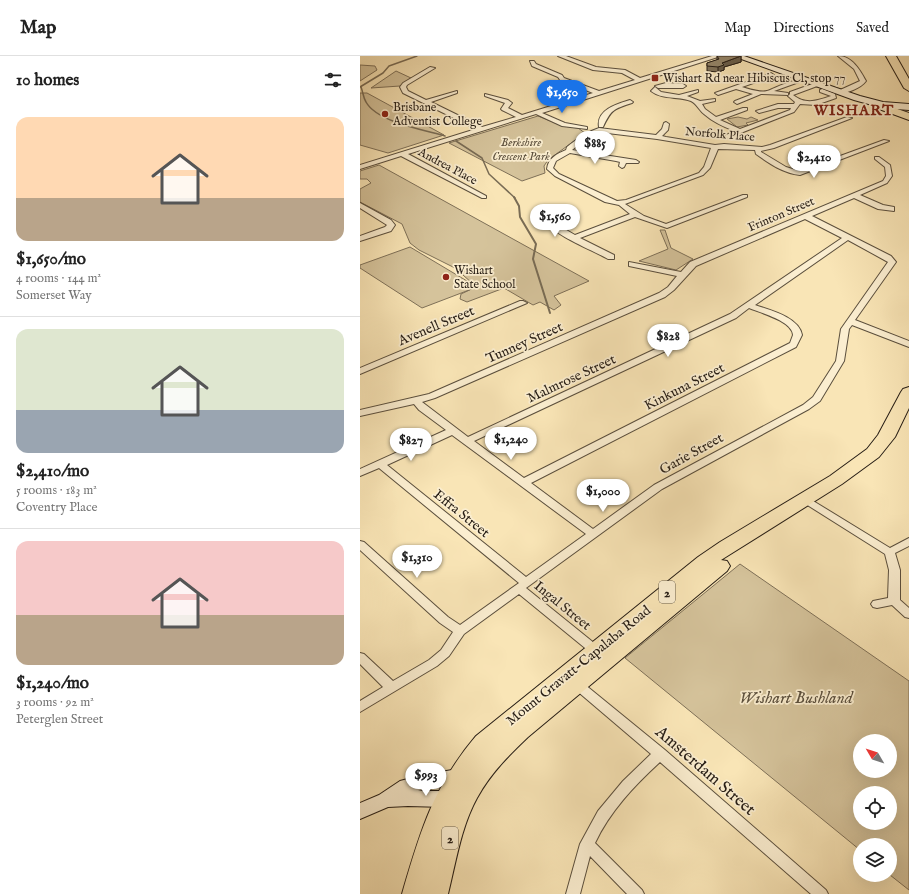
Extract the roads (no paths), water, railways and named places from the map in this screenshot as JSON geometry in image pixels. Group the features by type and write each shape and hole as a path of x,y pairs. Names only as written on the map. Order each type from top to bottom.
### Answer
{"highway":[{"path":"891,56 909,88"},
{"path":"897,56 909,76"},
{"path":"883,107 909,118"},
{"name":"Mount Gravatt-Capalaba Road","path":"415,894 436,821 445,798 465,780 489,762 571,680 601,655 724,562 810,502 872,453 886,437 909,392"},
{"name":"Mount Gravatt-Capalaba Road","path":"810,502 854,481 872,467 890,448 909,419"},
{"name":"Mount Gravatt-Capalaba Road","path":"435,894 458,815 465,780"}],"street":[{"path":"561,56 595,69 622,71 639,80"},
{"path":"360,167 718,56"},
{"path":"737,56 820,88 834,97 816,103 778,106 759,111"},
{"path":"840,92 861,84 863,81 856,68 841,56"},
{"path":"532,62 534,65 560,76 562,79 598,93"},
{"path":"432,68 403,87 406,92 481,129"},
{"path":"718,93 771,75"},
{"path":"769,93 770,91 796,82"},
{"path":"683,86 666,85 656,87 655,91 661,94 680,97 699,103 713,100"},
{"path":"737,87 758,93 790,94 820,88 840,92 883,107 909,110"},
{"path":"680,97 696,91"},
{"path":"425,102 455,92"},
{"path":"737,102 758,93"},
{"path":"790,94 797,104"},
{"path":"487,95 509,103 504,109 521,117"},
{"path":"856,98 883,104 909,107"},
{"path":"569,151 569,148 594,128 607,111 630,102"},
{"path":"699,103 702,110 732,128 740,131"},
{"path":"728,136 787,114 797,104"},
{"path":"716,119 745,109"},
{"name":"Norfolk Place","path":"539,112 564,125 610,130 715,147 724,146 758,149 772,147 849,118"},
{"path":"658,137 665,130 666,124"},
{"path":"758,149 758,153 786,170 800,173 886,140"},
{"path":"636,162 623,163 618,159 569,151 561,154 552,161 550,168 552,172 608,200 621,203 627,202 705,171 715,147"},
{"name":"Andrea Place","path":"402,154 484,198"},
{"name":"Frinton Street","path":"682,275 693,264 888,180 888,166 877,158"},
{"path":"853,195 881,207 891,209"},
{"path":"621,203 625,209 657,224 667,226 745,196"},
{"path":"360,205 391,225 385,230 360,239"},
{"path":"574,238 636,214"},
{"name":"Garie Street","path":"360,707 433,663 445,653 460,631 658,487 812,402 820,393 840,361 843,334 850,321 890,267 892,262 888,258 806,216"},
{"path":"550,222 553,226 611,257"},
{"name":"Malmrose Street","path":"467,441 722,321 848,237"},
{"path":"632,264 682,275"},
{"name":"Tunney Street","path":"362,410 416,402 438,394 662,296 674,287 682,275"},
{"name":"Avenell Street","path":"360,371 523,303"},
{"name":"Kinkuna Street","path":"523,483 793,345 798,335 794,326 787,321 748,305"},
{"path":"850,321 909,344"},
{"path":"416,402 422,408 593,534"},
{"path":"360,473 453,431"},
{"name":"Effra Street","path":"380,464 523,586"},
{"path":"810,502 889,552 893,559 895,568 892,592 894,601 909,614"},
{"path":"889,552 909,541"},
{"path":"360,544 444,620 460,631"},
{"name":"Ingal Street","path":"523,586 601,655"},
{"path":"877,604 894,601"},
{"path":"360,656 392,688"},
{"name":"Amsterdam Street","path":"571,680 660,754 821,894"},
{"path":"573,894 587,844 607,808 620,792 660,754"},
{"path":"360,811 386,800 410,785 465,780"},
{"path":"386,800 408,798 445,798"},
{"path":"587,844 637,894"}],"waterway":[{"path":"360,87 383,73 389,66 417,56"},
{"path":"361,87 366,102 380,115 414,128 445,136"},
{"path":"456,141 482,158 489,174 514,197"},
{"path":"514,197 519,206 520,217 536,244 533,259 550,313"}],"place":[{"name":"Wishart Rd near Hibiscus Cl, stop 77","path":"655,78"},
{"name":"Brisbane Adventist College","path":"385,114"},
{"name":"Wishart State School","path":"446,277"}],"district":[{"name":"WISHART","path":"854,110"}],"park label":[{"name":"Berkshire Crescent Park","path":"521,149"},
{"name":"Wishart Bushland","path":"796,697"}]}
